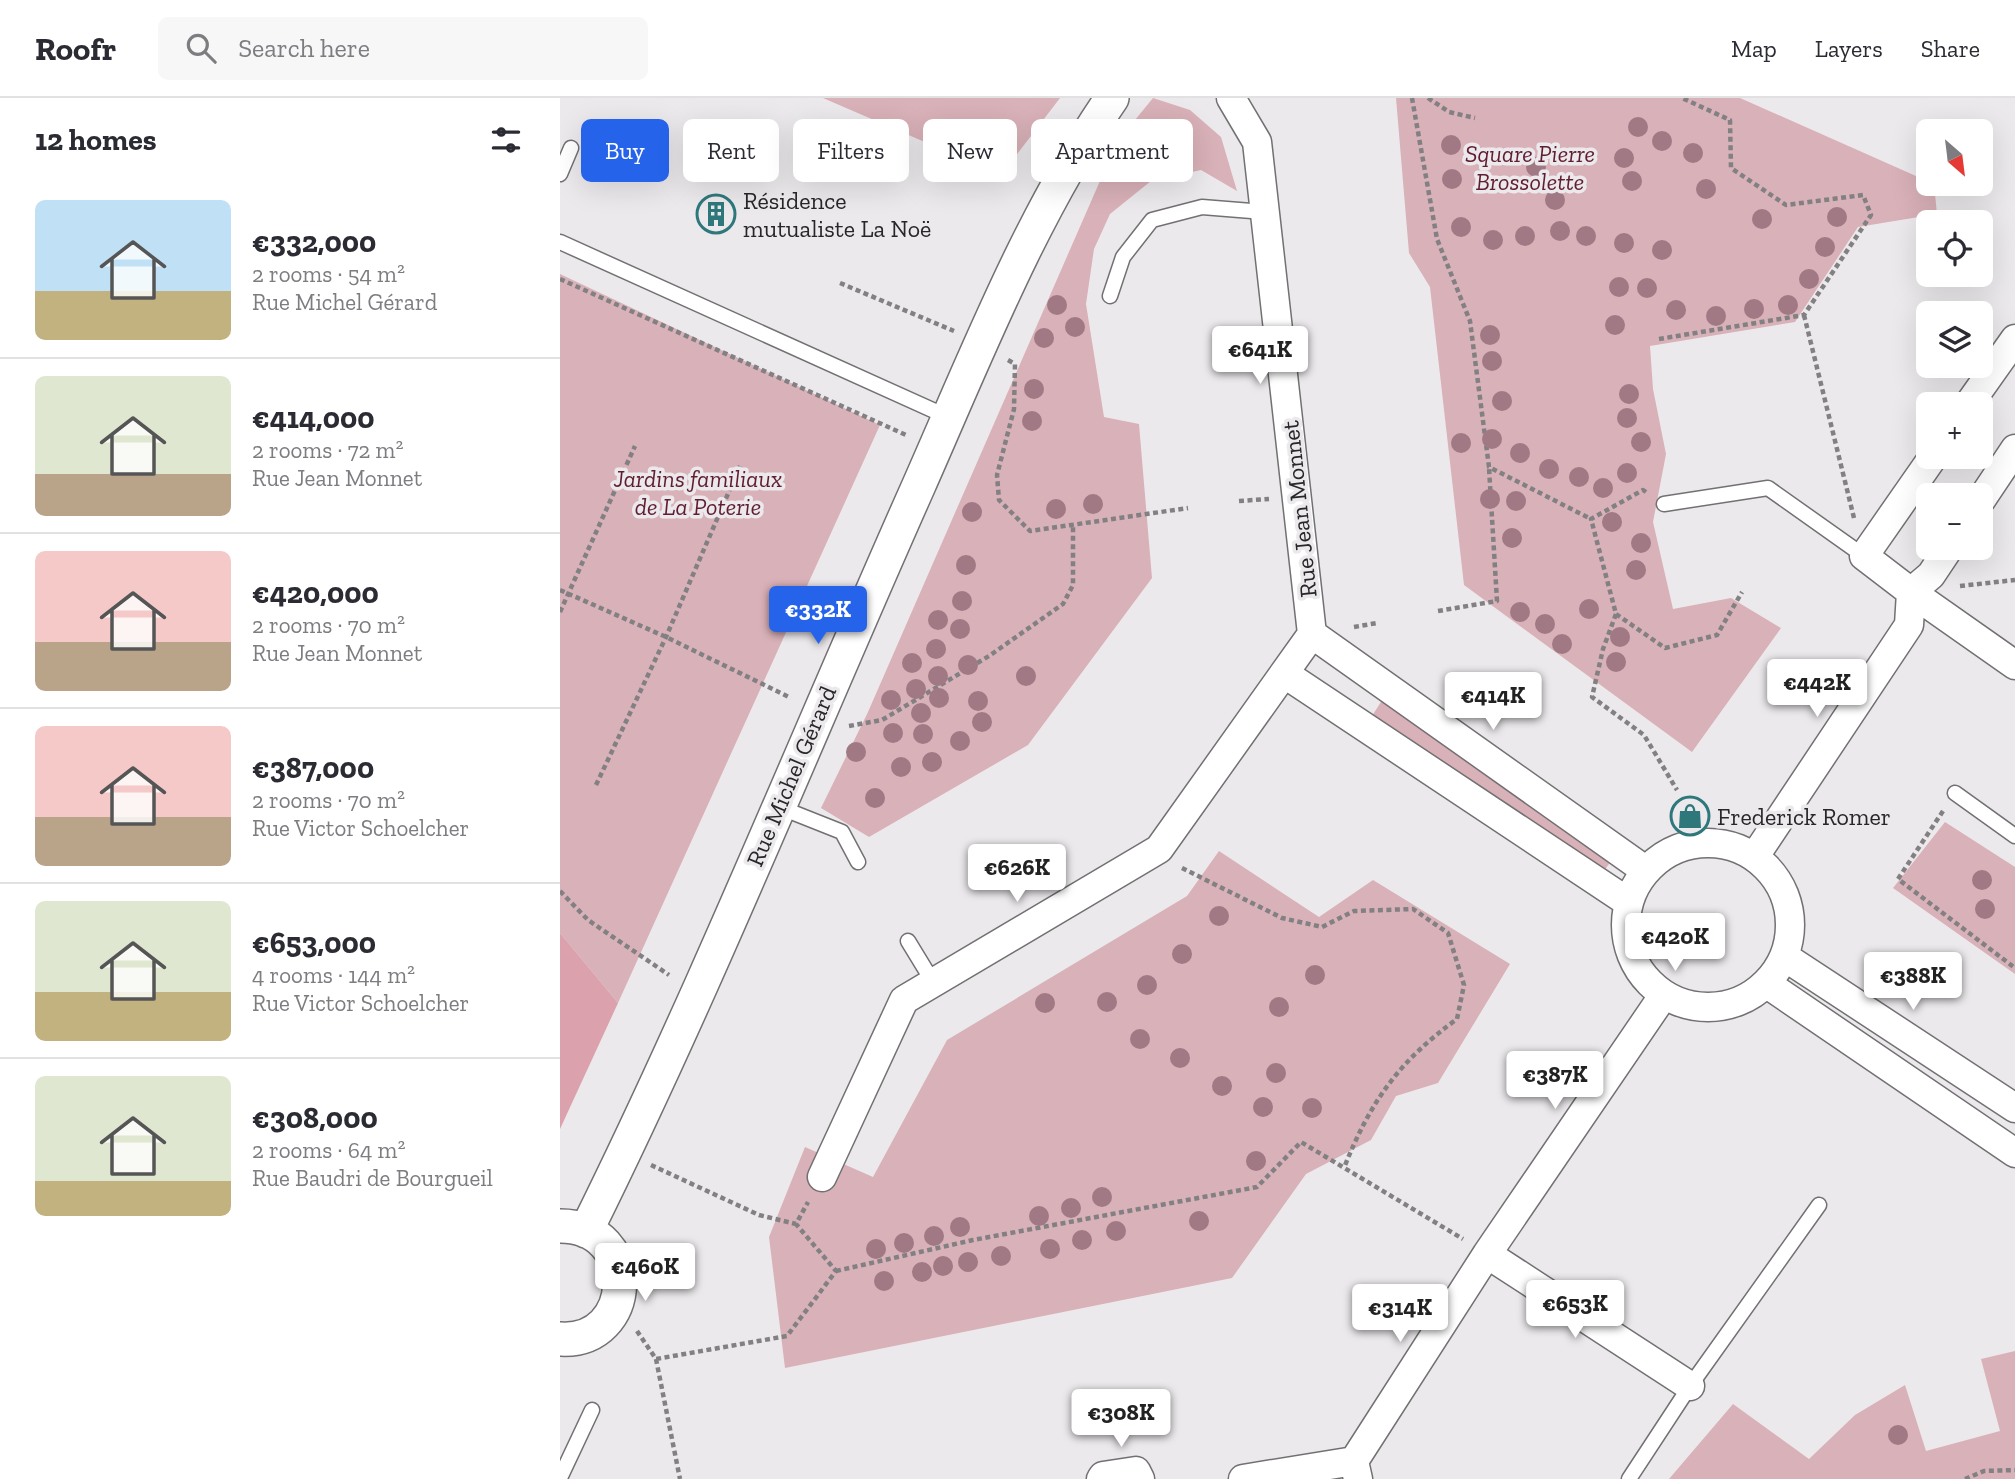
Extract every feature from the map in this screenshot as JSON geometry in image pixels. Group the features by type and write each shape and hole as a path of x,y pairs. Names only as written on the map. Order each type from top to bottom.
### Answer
{"street":[{"name":"Rue Michel Gérard","path":"573,1228 624,1152 982,345 1054,193 1082,141 1112,98"},
{"name":"Rue Jean Monnet","path":"1159,849 1312,634 1257,142 1231,98"},
{"path":"1977,392 2015,339"},
{"path":"1992,483 2015,449"},
{"path":"1925,469 1864,556 1910,592 2015,665"},
{"path":"1755,856 1909,625 1910,592 1931,575 1941,560"},
{"name":"Rue Jean Monnet","path":"1312,634 1645,870"},
{"path":"1285,674 1628,902"},
{"path":"1717,843 1755,856 1782,887 1791,930 1785,957 1767,984 1733,1004 1697,1008 1663,996 1640,974 1625,940 1628,902 1645,870 1674,845 1717,843"},
{"path":"822,1177 904,1000 1159,849"},
{"path":"1785,957 2015,1108"},
{"path":"1767,984 2015,1153"},
{"path":"1243,1479 1356,1470 1487,1254 1663,996"},
{"path":"560,1339 592,1332 602,1324 617,1303 620,1279 613,1255 597,1236 573,1228"},
{"path":"1487,1254 1690,1386"},
{"path":"1097,1478 1136,1471 1140,1479"}],"lane":[{"path":"560,174 571,148"},
{"path":"1110,296 1124,257 1152,220 1202,207 1264,212"},
{"path":"560,243 949,418"},
{"path":"1664,504 1768,488 1864,556"},
{"path":"1955,793 2015,836"},
{"path":"779,807 842,832 858,862"},
{"path":"908,941 933,982"},
{"path":"1629,1479 1690,1386 1819,1205"},
{"path":"560,1478 592,1410"}],"path":[{"path":"1412,98 1437,239 1469,321 1489,467 1497,601 1438,611"},
{"path":"1428,98 1449,112 1475,118"},
{"path":"1659,339 1804,315 1871,215 1863,195 1786,205 1731,168 1730,121 1682,98"},
{"path":"560,279 935,449"},
{"path":"840,283 982,345 1014,364 1014,409 997,475 999,500 1030,531 1188,508"},
{"path":"1804,315 1864,556"},
{"path":"560,612 635,446"},
{"path":"596,785 666,637 740,466"},
{"path":"1489,467 1591,519 1616,614 1603,649 1592,697 1644,735 1676,790"},
{"path":"1591,519 1643,490 1664,504"},
{"path":"560,590 666,637 849,726 882,720 952,680 1063,604 1073,585 1073,525"},
{"path":"1616,614 1665,648 1717,635 1742,592"},
{"path":"1955,793 1898,879 2015,968"},
{"path":"1159,849 1190,874 1282,918 1322,927 1354,911 1413,909 1448,933 1464,985 1457,1019 1429,1039 1391,1080 1362,1122 1344,1168"},
{"path":"560,891 588,920 696,993"},
{"path":"656,1359 787,1336 836,1270 973,1240 1257,1187 1301,1142 1487,1254"},
{"path":"624,1152 759,1215 796,1224 836,1270"},
{"path":"796,1224 822,1177"},
{"path":"617,1303 656,1359 680,1479"},
{"path":"1965,1479 1984,1471 2015,1470"}],"green space":[{"path":"823,98 1060,98 1044,119 1031,119 1031,136 1017,154 1017,119 923,119 923,141 909,135 909,119 872,119"},
{"path":"1153,98 1190,110 1221,137 1237,191 1201,170 1193,172 1193,119 1136,119"},
{"name":"Square Pierre Brossolette","path":"1396,98 1740,98 1916,176 1916,196 1935,196 1937,210 1916,210 1916,217 1858,227 1795,322 1650,346 1653,389 1666,454 1653,522 1673,609 1731,598 1781,628 1692,752 1464,585 1430,287 1409,253"},
{"path":"1100,182 1150,182 1110,214 1094,249 1086,304 1104,417 1139,424 1152,578 1028,745 869,837 821,808 868,712"},
{"name":"Jardins familiaux de La Poterie","path":"560,274 880,425 618,1003 560,933"},
{"path":"1390,688 1622,846 1601,875 1370,719"},
{"path":"1945,822 2015,867 2015,974 1893,888"},
{"path":"1219,851 1319,917 1373,880 1510,964 1438,1083 1396,1096 1371,1140 1306,1174 1232,1278 785,1368 769,1237 805,1147 873,1177 947,1040 1187,896"},
{"path":"2015,1351 2015,1479 1669,1479 1733,1404 1809,1459 1855,1415 1905,1385 1926,1451 2000,1431 1981,1359"}],"shaded area":[{"path":"560,933 618,1003 560,1129"}],"place":[{"name":"Résidence mutualiste La Noë","path":"716,214"},
{"name":"Frederick Romer","path":"1690,816"}]}
